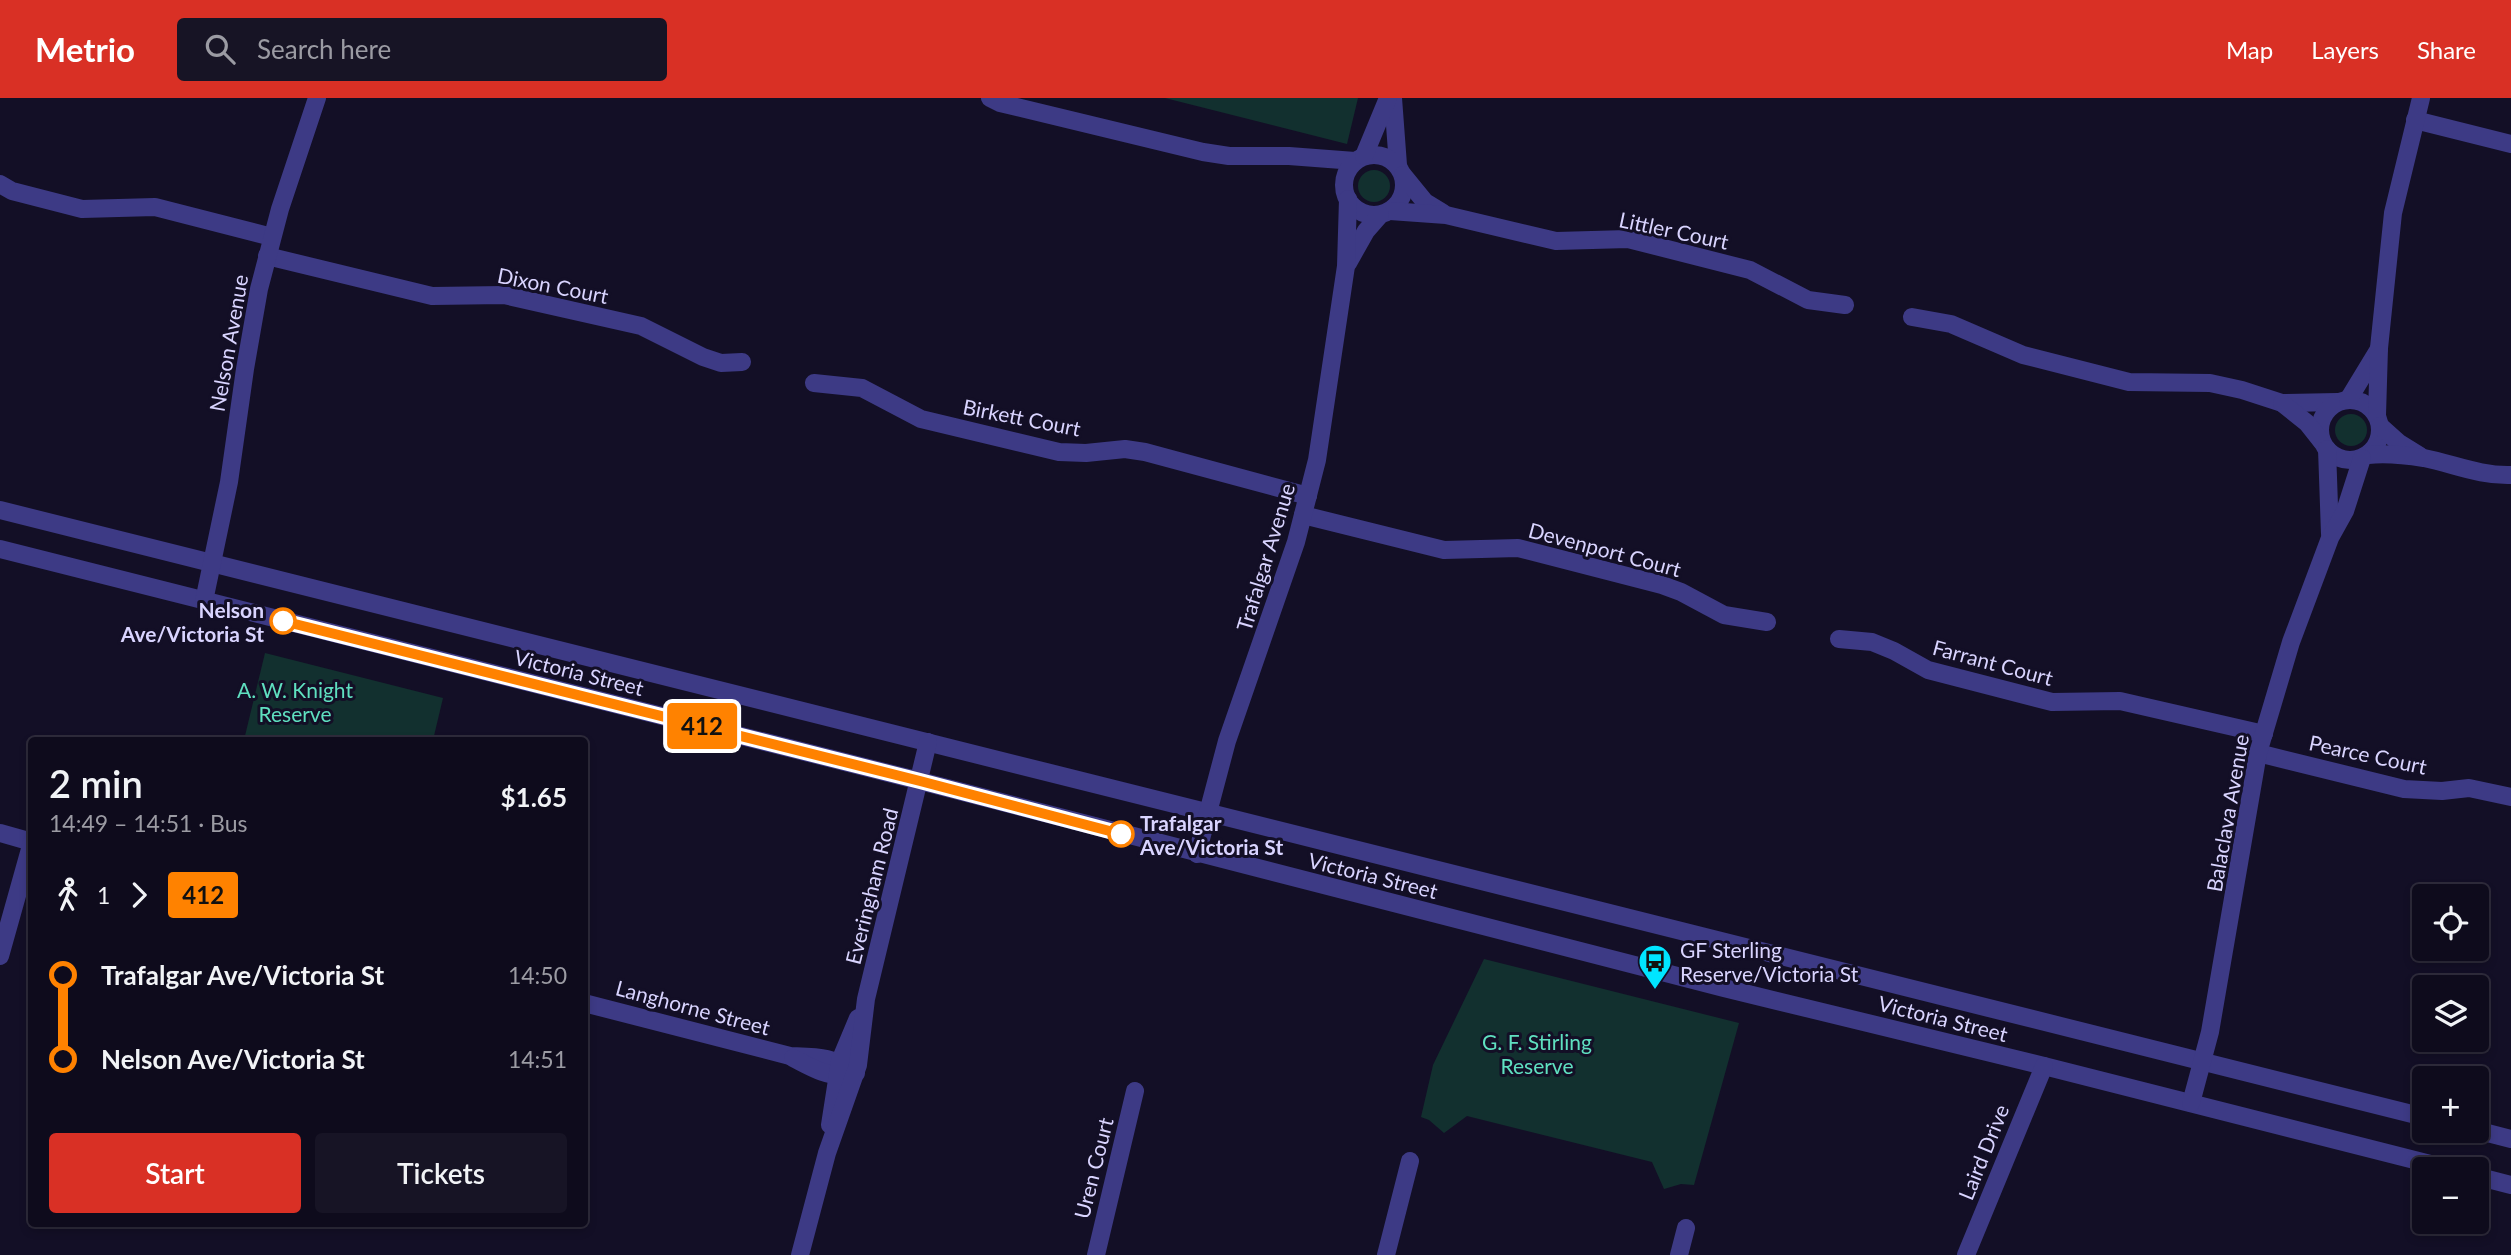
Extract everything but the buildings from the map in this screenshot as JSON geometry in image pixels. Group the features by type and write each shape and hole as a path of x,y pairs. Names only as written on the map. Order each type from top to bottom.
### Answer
{"street":[{"name":"Nelson Avenue","path":"204,601 229,482 252,326 267,257 317,98"},
{"path":"990,98 1000,103 1203,152 1229,156 1289,156 1306,159 1359,159 1382,155 1400,169"},
{"path":"1306,159 1332,176 1361,212 1385,213 1398,204 1405,184 1400,169 1391,98"},
{"path":"1346,195 1346,174 1359,159 1391,98"},
{"path":"2365,456 2378,442 2379,348 2393,213 2418,99"},
{"path":"2415,120 2511,144"},
{"name":"Littler Court","path":"1400,169 1425,202 1446,215"},
{"path":"0,184 12,191 82,209 155,207 272,237"},
{"name":"Trafalgar Avenue","path":"1197,854 1227,741 1276,606 1308,496 1323,426 1346,266 1346,195"},
{"name":"Littler Court","path":"1385,213 1446,215 1556,241 1619,238 1640,242 1750,270 1808,300 1845,305"},
{"name":"Trafalgar Avenue","path":"1346,266 1366,231 1385,213"},
{"name":"Dixon Court","path":"267,257 432,296 504,295 641,326 704,358 721,363 742,362"},
{"path":"1912,317 1951,324 2024,355 2129,382 2210,383 2282,403 2308,423 2325,447 2343,459 2386,453 2423,458 2484,474 2511,475"},
{"path":"2325,447 2320,435 2320,425 2330,408 2343,401 2379,348"},
{"name":"Birkett Court","path":"814,383 862,388 921,419 1059,452 1086,453 1125,449 1145,452 1308,496"},
{"path":"2282,403 2365,403 2399,443 2423,458"},
{"name":"Balaclava Avenue","path":"2325,447 2330,538"},
{"name":"Balaclava Avenue","path":"2191,1103 2203,1061 2224,958 2258,753 2291,642 2330,538 2345,511 2365,456"},
{"name":"Victoria Street","path":"0,510 2412,1114"},
{"name":"Devenport Court","path":"1303,515 1444,550 1518,548 1673,588 1724,615 1767,622"},
{"name":"Victoria Street","path":"0,549 920,781 1724,988 2412,1159"},
{"name":"Farrant Court","path":"1839,639 1872,642 1928,670 2052,702 2120,701 2264,734"},
{"name":"Everingham Road","path":"800,1255 827,1153 856,1073 866,999 928,742"},
{"name":"Pearce Court","path":"2258,753 2404,789 2469,789 2511,797"},
{"path":"0,833 28,841"},
{"path":"0,956 28,856"},
{"name":"Everingham Road","path":"827,1153 838,1069 866,999"},
{"name":"Langhorne Street","path":"588,1004 790,1056 815,1070 838,1069 856,1073"},
{"name":"Laird Drive","path":"1966,1255 2044,1066"},
{"name":"Uren Court","path":"1096,1255 1135,1091"},
{"path":"2489,1133 2511,1139"},
{"path":"1386,1255 1410,1161"},
{"path":"2489,1179 2511,1185"},
{"path":"1679,1255 1686,1228"}],"green space":[{"path":"1165,98 1358,98 1347,144"},
{"path":"1374,170 1385,175 1390,186 1385,197 1374,202 1363,197 1358,186 1363,175"},
{"path":"2351,414 2362,419 2367,430 2362,441 2351,446 2340,441 2335,430 2340,419"},
{"name":"A. W. Knight Reserve","path":"265,653 443,698 434,737 245,737"},
{"name":"G. F. Stirling Reserve","path":"1484,959 1739,1023 1694,1185 1681,1184 1664,1189 1652,1162 1467,1116 1444,1133 1429,1120 1421,1117 1433,1065"}],"bus line":[{"name":"412","path":"283,621 1121,834"}],"place":[{"name":"Nelson Ave/Victoria St","path":"283,621"},
{"name":"Trafalgar Ave/Victoria St","path":"1121,834"},
{"name":"GF Sterling Reserve/Victoria St","path":"1655,991"}]}
